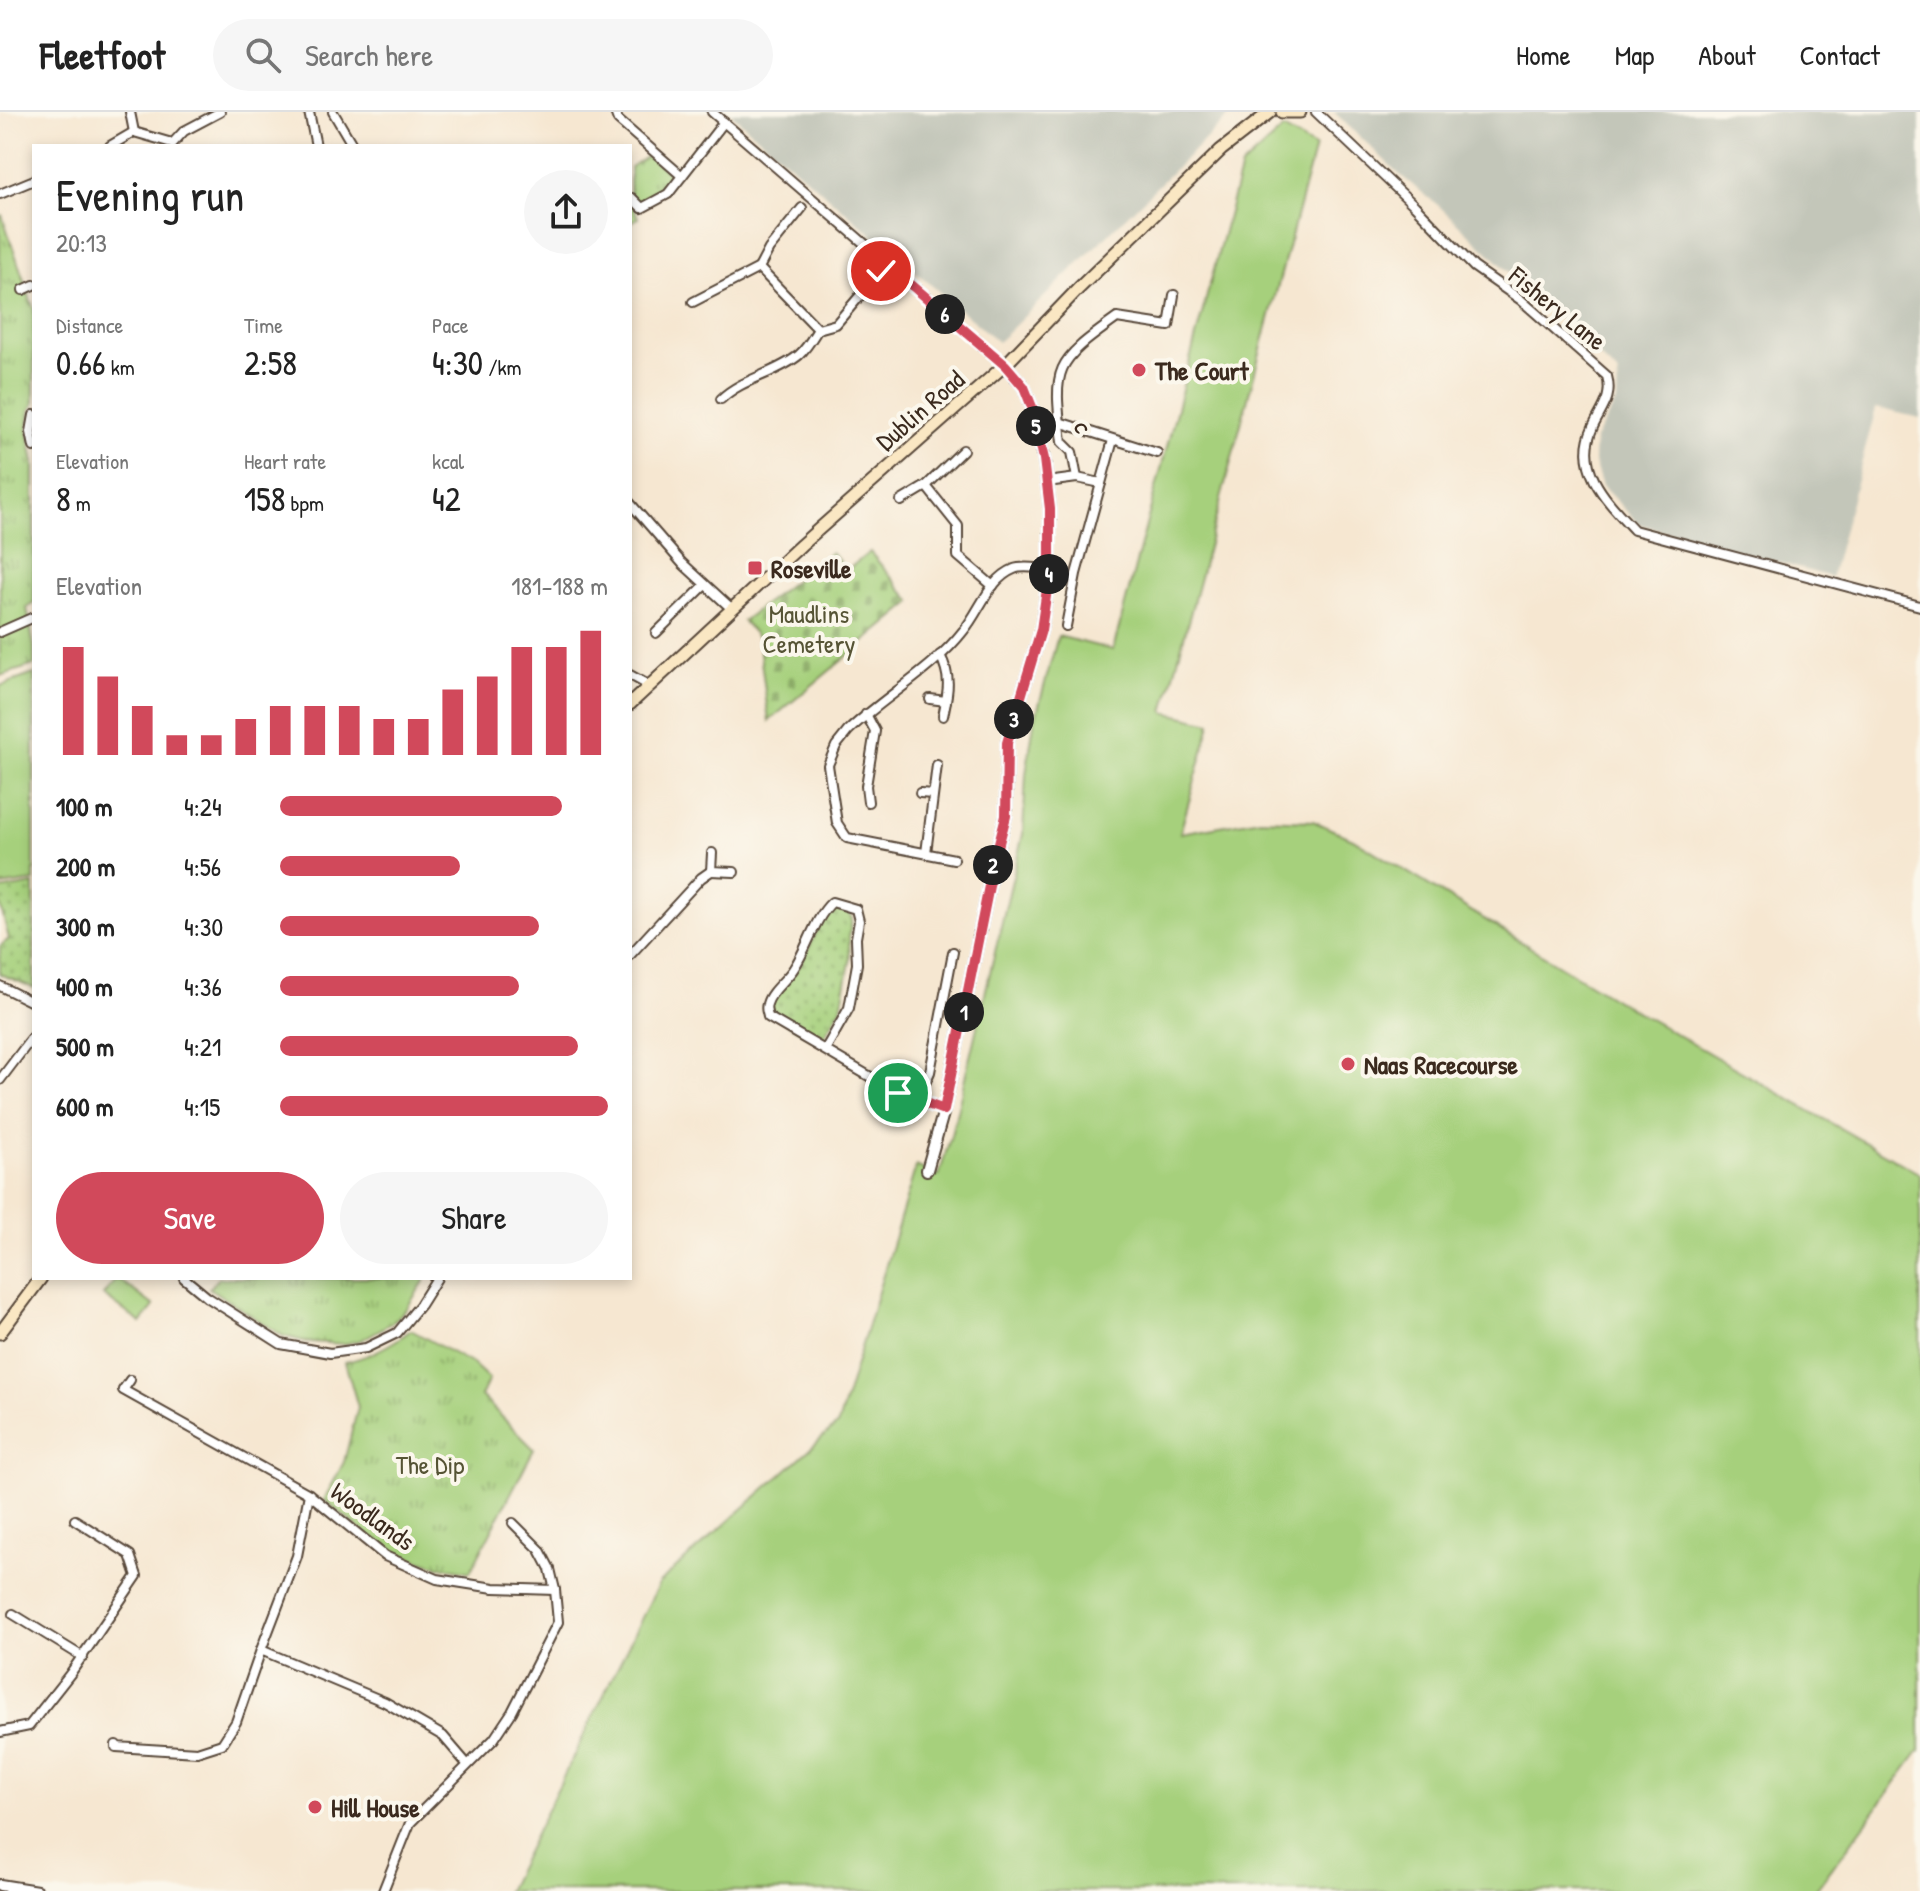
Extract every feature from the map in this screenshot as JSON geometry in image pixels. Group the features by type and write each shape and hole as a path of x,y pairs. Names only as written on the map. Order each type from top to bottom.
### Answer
{"main road":[{"name":"Dublin Road","path":"632,702 801,545 1005,365 1221,150 1270,112"},
{"path":"1282,112 1300,112"},
{"path":"0,1333 40,1280"}],"street":[{"path":"130,112 134,132"},
{"path":"113,144 134,132 172,144 184,131 220,112"},
{"path":"309,112 316,144"},
{"path":"333,112 352,144"},
{"path":"615,112 618,120 682,176"},
{"path":"712,112 1005,365 1024,387 1032,407 1047,482 1050,569 1041,630 1007,743 1006,816 993,866 944,1110 927,1170"},
{"name":"Fishery Lane","path":"1316,112 1474,267 1521,300 1607,376 1609,398 1591,430 1587,448 1588,465 1593,481 1634,530 1920,606"},
{"path":"632,198 642,208 668,194 724,122"},
{"path":"0,194 32,181"},
{"path":"693,302 759,268 769,249 802,208"},
{"path":"721,399 733,388 801,353 818,329 836,324 887,264"},
{"path":"759,268 818,329"},
{"path":"23,290 32,286"},
{"name":"c","path":"1077,478 1072,452 1062,442 1059,422 1056,390 1062,366 1080,346 1117,318 1169,326 1174,295"},
{"path":"1059,422 1157,453"},
{"path":"1066,626 1076,574 1113,440"},
{"path":"901,501 926,486 963,450"},
{"path":"1047,482 1077,478 1101,483"},
{"path":"926,486 958,526 958,556 993,586"},
{"path":"632,510 682,563 732,609"},
{"path":"954,859 847,838 837,823 828,765 836,746 866,714 940,655 964,630 993,586 1016,568 1050,569"},
{"path":"656,633 705,585"},
{"path":"1068,614 1079,616"},
{"path":"0,632 32,618"},
{"path":"940,655 950,684 943,716"},
{"path":"632,676 650,686"},
{"path":"930,699 946,701"},
{"path":"866,714 875,731 866,786 868,802"},
{"path":"926,853 937,765"},
{"path":"855,786 866,786"},
{"path":"920,793 933,794"},
{"path":"711,871 712,853"},
{"path":"632,953 701,878 711,871 734,872"},
{"path":"825,1050 849,1008 857,964 859,921 856,909 832,902 822,912 793,971 768,1001 768,1017 898,1093 944,1110"},
{"path":"918,1099 930,1072 953,952"},
{"path":"0,986 32,1002"},
{"path":"0,1080 32,1038"},
{"path":"186,1280 207,1297 281,1344 330,1353 366,1348 397,1333 436,1280"},
{"name":"Woodlands","path":"130,1380 123,1390 309,1494 385,1556 437,1579 494,1588 555,1590"},
{"name":"Woodlands","path":"116,1745 197,1752 222,1744 236,1722 297,1556 309,1494"},
{"path":"0,1732 29,1726 83,1657 137,1576 130,1555 75,1520"},
{"path":"383,1891 410,1823 494,1739 519,1699 558,1622 550,1569 540,1550 513,1523"},
{"path":"13,1614 83,1657"},
{"path":"261,1650 385,1702 443,1736 467,1764"},
{"path":"0,1885 37,1891"}],"shaded area":[{"path":"729,112 1233,112 998,342"},
{"path":"1334,112 1920,112 1920,418 1876,408 1831,577 1639,524 1602,486 1594,462 1595,439 1617,401 1618,374"}],"green space":[{"name":"Naas Racecourse","path":"1283,129 1315,147 1164,712 1211,723 1180,833 1260,819 1313,821 1353,839 1618,1001 1920,1174 1920,1750 1815,1891 507,1891 659,1583 838,1424 916,1166 939,1176 953,1128 1023,834 1026,774 1034,723 1058,636 1113,650 1241,167"},
{"path":"648,156 668,172 669,183 634,207 638,218 632,222 632,166"},
{"path":"0,216 32,304 32,408 28,429 32,452 32,604 27,608 32,636 32,666 0,676"},
{"name":"Maudlins Cemetery","path":"831,552 847,570 870,552 912,602 769,721 758,638 743,621"},
{"path":"32,675 32,881 0,886 0,686"},
{"path":"32,884 32,987 0,974 0,946 9,939 0,904 0,890"},
{"path":"831,909 849,912 852,919 850,962 841,1008 821,1041 770,1013 773,1000 800,965"},
{"path":"115,1280 120,1280 154,1306 141,1323 103,1295"},
{"path":"217,1280 425,1280 406,1309 393,1322 361,1340 344,1344 307,1342 283,1336 209,1288"},
{"name":"The Dip","path":"411,1330 474,1365 489,1379 481,1396 534,1449 470,1572 387,1551 324,1500 344,1462 358,1407 345,1362 380,1350"}],"place":[{"name":"The Court","path":"1139,370"},
{"name":"Roseville","path":"755,568"},
{"name":"Naas Racecourse","path":"1348,1064"},
{"name":"Hill House","path":"315,1807"}],"route":[{"path":"881,271 887,264 1005,365 1024,387 1044,459 1050,509 1050,569 1041,630 1007,743 1006,816 993,866 944,1110 898,1093"}]}
